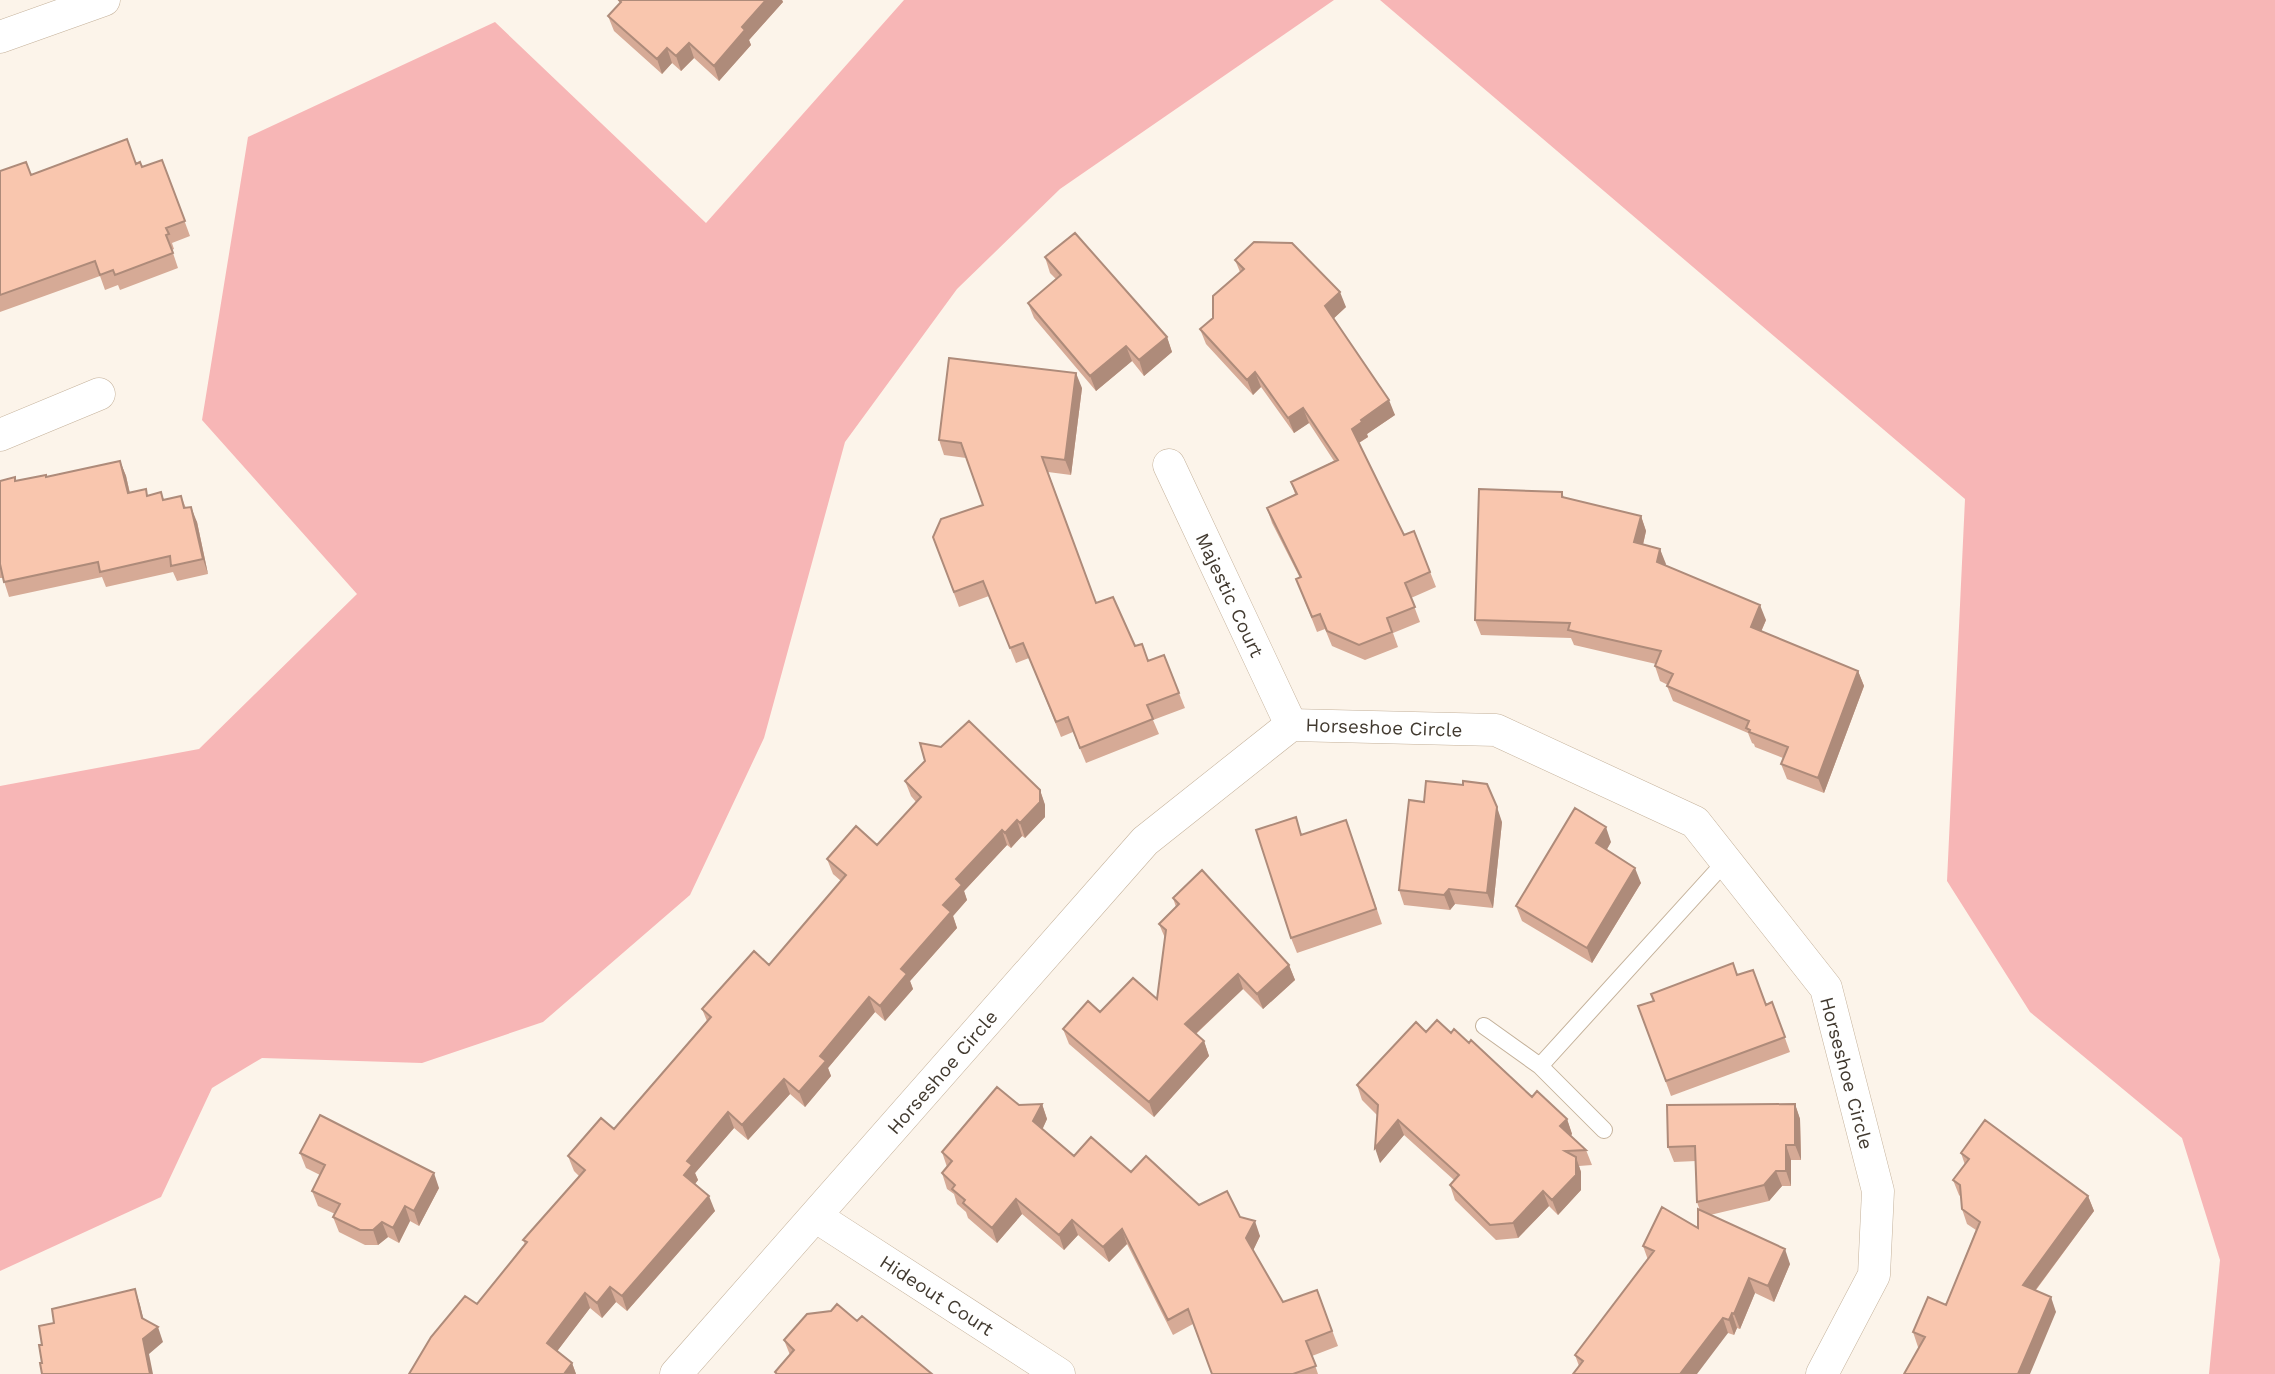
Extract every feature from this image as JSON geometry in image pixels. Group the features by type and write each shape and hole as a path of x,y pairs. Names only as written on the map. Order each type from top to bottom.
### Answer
{"street":[{"path":"0,37 104,0"},
{"path":"0,435 99,394"},
{"name":"Majestic Court","path":"1169,465 1291,724"},
{"name":"Horseshoe Circle","path":"676,1374 1144,841 1291,724 1496,730 1695,821 1826,988 1878,1191 1874,1275 1822,1374"},
{"name":"Hideout Court","path":"815,1216 1059,1374"}],"lane":[{"path":"1540,1066 1726,861"},
{"path":"1484,1026 1540,1066 1604,1130"}],"shaded area":[{"path":"904,0 1334,0 1060,189 957,289 845,442 764,738 690,895 543,1022 422,1063 262,1058 212,1088 161,1197 0,1271 0,786 199,749 357,594 202,420 248,137 495,22 706,223"},
{"path":"1380,0 2275,0 2275,1374 2209,1374 2220,1260 2182,1138 2030,1012 1947,881 1965,499"}],"building":[{"path":"619,0 766,0 742,27 745,30 714,66 689,43 676,56 667,48 657,59 608,16 621,2"},
{"path":"127,139 136,164 140,162 142,167 162,160 185,221 166,228 173,253 115,275 113,270 100,275 95,261 0,295 0,171 26,162 31,175"},
{"path":"1075,233 1167,337 1139,360 1126,346 1090,376 1028,303 1061,275 1045,257"},
{"path":"1254,242 1292,243 1340,292 1325,306 1389,400 1352,429 1404,535 1414,531 1430,572 1405,583 1415,607 1387,618 1392,632 1359,645 1327,631 1320,614 1312,617 1296,579 1301,577 1267,508 1297,494 1291,482 1338,460 1303,408 1288,418 1255,372 1247,380 1200,329 1213,318 1213,296 1244,269 1235,260"},
{"path":"949,358 1076,373 1065,460 1042,457 1096,603 1113,597 1135,646 1142,644 1148,661 1164,655 1179,693 1147,705 1153,719 1080,748 1068,717 1056,722 1023,643 1010,648 983,581 954,592 933,537 941,519 983,505 961,443 939,440"},
{"path":"120,461 128,493 146,489 147,496 161,492 163,500 181,496 184,508 191,507 203,559 171,566 170,556 100,572 98,562 4,582 0,564 0,481 15,477 15,481 46,477"},
{"path":"1479,489 1562,492 1562,497 1641,516 1634,542 1660,549 1657,562 1760,605 1751,627 1858,671 1818,778 1781,764 1788,747 1749,732 1746,728 1749,721 1667,686 1673,674 1655,666 1661,651 1568,630 1570,623 1475,620"},
{"path":"969,721 1040,790 1040,802 1020,823 1017,820 1005,833 1002,830 956,879 962,885 943,905 951,912 901,969 907,974 880,1006 869,997 820,1056 826,1061 799,1092 784,1079 742,1125 728,1112 687,1161 692,1165 684,1175 709,1196 622,1296 610,1287 597,1303 585,1293 547,1343 572,1363 564,1374 409,1374 431,1337 465,1296 477,1304 527,1242 523,1240 585,1170 568,1156 601,1118 614,1129 711,1017 702,1009 754,951 769,965 846,875 827,859 856,826 877,845 921,797 905,781 925,761 920,743 941,747"},
{"path":"1426,781 1463,785 1463,781 1487,784 1497,807 1487,893 1449,889 1444,895 1399,890 1409,800 1424,802"},
{"path":"1575,808 1606,827 1596,843 1635,868 1587,948 1516,906"},
{"path":"1296,817 1301,835 1346,820 1376,909 1291,938 1256,830"},
{"path":"1202,870 1289,965 1257,994 1238,974 1185,1024 1204,1041 1149,1102 1063,1029 1088,1001 1100,1012 1133,978 1157,999 1166,930 1159,924 1179,904 1173,898"},
{"path":"1733,963 1737,975 1753,970 1766,1005 1772,1002 1785,1037 1666,1081 1638,1006 1654,1001 1651,994"},
{"path":"1437,1020 1451,1033 1454,1029 1469,1043 1471,1040 1532,1097 1537,1091 1567,1119 1560,1126 1586,1150 1565,1151 1576,1157 1576,1175 1552,1200 1543,1191 1513,1223 1490,1225 1450,1185 1459,1175 1398,1120 1375,1148 1378,1105 1357,1085 1416,1022 1426,1032"},
{"path":"997,1087 1019,1105 1042,1104 1033,1121 1074,1156 1091,1137 1131,1172 1146,1156 1199,1205 1227,1191 1240,1217 1255,1221 1246,1238 1283,1302 1317,1290 1332,1331 1306,1341 1316,1366 1293,1374 1212,1374 1188,1309 1168,1320 1122,1229 1103,1247 1072,1220 1059,1235 1016,1199 992,1228 963,1203 965,1200 952,1189 955,1185 942,1173 952,1161 942,1152"},
{"path":"1795,1104 1795,1145 1786,1145 1786,1171 1776,1171 1764,1185 1697,1202 1695,1146 1668,1147 1667,1105"},
{"path":"320,1115 434,1173 414,1211 405,1206 393,1228 382,1222 373,1230 360,1230 333,1217 340,1204 312,1191 325,1165 300,1153"},
{"path":"1985,1120 2088,1196 2023,1285 2051,1297 2018,1374 1904,1374 1925,1337 1913,1332 1928,1297 1946,1305 1980,1222 1962,1209 1960,1185 1953,1180 1969,1159 1961,1153"},
{"path":"1662,1207 1698,1228 1698,1209 1785,1249 1768,1286 1749,1278 1734,1314 1732,1313 1729,1320 1723,1318 1680,1374 1573,1374 1583,1361 1575,1355 1654,1251 1643,1246"},
{"path":"135,1289 142,1318 158,1327 143,1339 150,1374 42,1374 39,1326 54,1323 52,1309"},
{"path":"837,1304 857,1321 862,1316 932,1374 777,1374 775,1372 794,1350 784,1340 807,1314 831,1311"}]}
